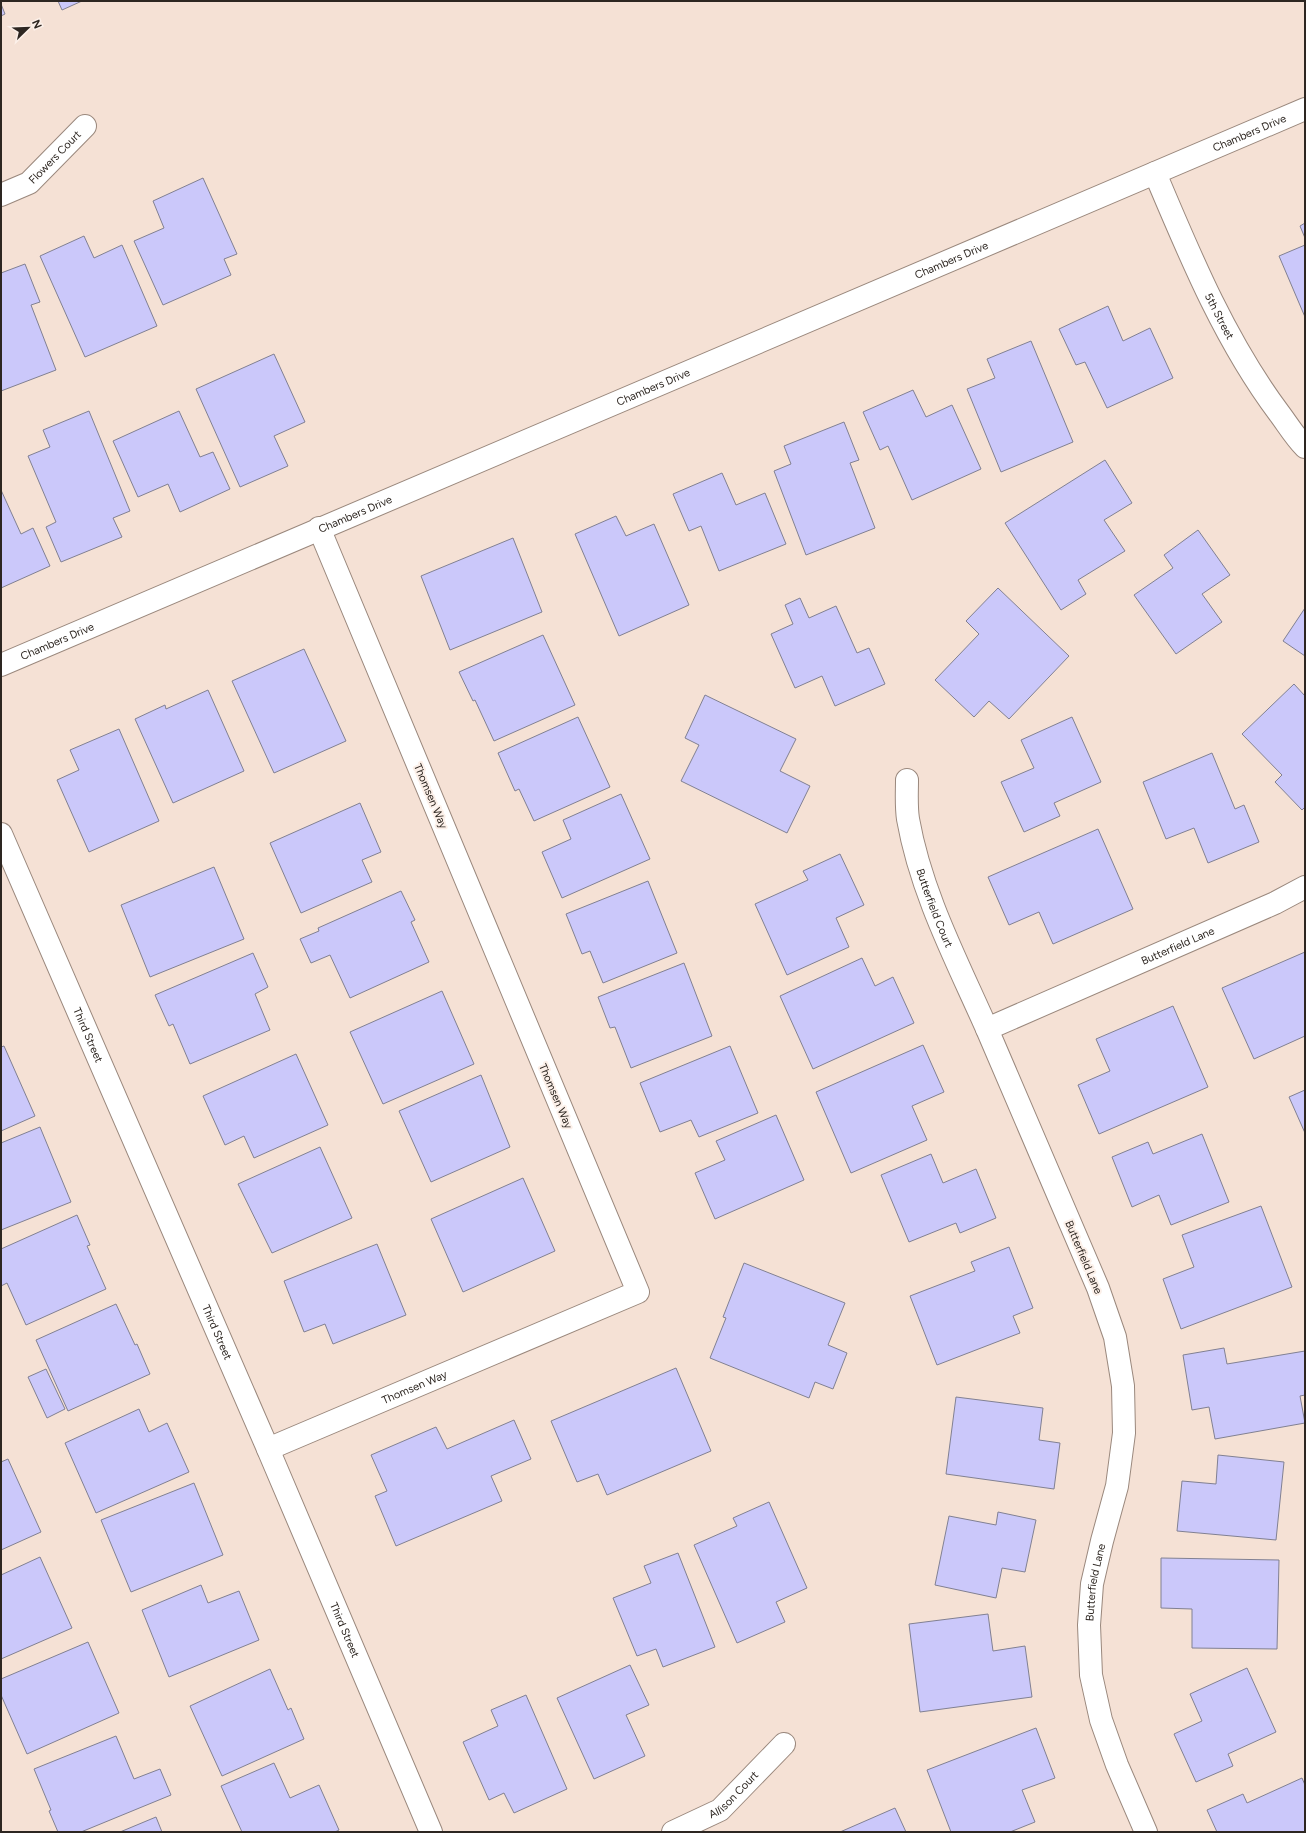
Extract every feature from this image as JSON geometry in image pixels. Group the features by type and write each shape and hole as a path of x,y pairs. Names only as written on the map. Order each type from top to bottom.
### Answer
{"street":[{"name":"Chambers Drive","path":"1,665 319,528 1305,109"},
{"name":"Flowers Court","path":"1,195 29,183 85,126"},
{"name":"5th Street","path":"1155,173 1185,245 1216,310 1258,385 1305,447"},
{"name":"Thomsen Way","path":"268,1449 638,1292 319,528"},
{"name":"Butterfield Court","path":"907,780 908,817 916,855 930,896 986,1029"},
{"name":"Third Street","path":"1,834 268,1449 431,1832"},
{"name":"Butterfield Lane","path":"1146,1832 1117,1765 1101,1720 1091,1675 1089,1625 1092,1584 1117,1486 1124,1433 1123,1386 1115,1337 1098,1288 986,1029 1268,906 1305,887"},
{"name":"Allison Court","path":"673,1832 720,1810 784,1744"}],"building":[{"path":"58,1 82,1 62,10"},
{"path":"1,4 5,14 1,16"},
{"path":"203,178 237,254 224,259 231,275 163,305 134,241 164,228 153,201"},
{"path":"1305,223 1305,238 1300,226"},
{"path":"84,236 94,258 122,245 157,326 85,357 40,256"},
{"path":"1305,245 1305,317 1279,256"},
{"path":"25,264 40,302 31,305 56,370 1,391 1,273"},
{"path":"1108,306 1123,341 1150,328 1173,378 1107,408 1085,362 1076,365 1059,329"},
{"path":"1031,341 1073,442 1001,472 967,389 995,378 987,359"},
{"path":"274,354 305,422 274,436 288,466 240,487 196,389"},
{"path":"913,390 926,417 952,405 981,469 912,500 888,446 880,450 863,412"},
{"path":"89,411 130,511 113,518 122,537 61,562 46,527 56,522 28,456 50,447 43,430"},
{"path":"179,411 200,457 213,452 230,489 180,512 168,484 138,497 113,441"},
{"path":"844,422 859,460 850,463 875,528 806,555 774,471 791,464 784,446"},
{"path":"1105,460 1132,503 1104,520 1125,551 1078,580 1086,594 1061,610 1005,523"},
{"path":"722,473 736,505 765,493 786,544 719,571 701,526 689,531 673,494"},
{"path":"1,490 21,534 33,528 50,566 1,588"},
{"path":"616,516 626,536 654,524 689,605 619,636 575,534"},
{"path":"1198,530 1230,575 1202,594 1222,622 1176,654 1134,595 1173,568 1164,555"},
{"path":"513,538 542,612 450,650 421,576"},
{"path":"998,588 1069,656 1009,719 989,701 974,717 935,680 979,634 966,621"},
{"path":"800,598 809,618 836,606 857,653 869,648 885,684 835,706 822,676 795,688 771,634 793,624 785,605"},
{"path":"1305,608 1305,656 1283,641"},
{"path":"543,635 575,705 494,741 475,700 473,701 459,672"},
{"path":"304,649 346,741 274,773 232,681"},
{"path":"1294,684 1305,696 1305,807 1302,810 1275,782 1282,775 1242,734"},
{"path":"208,690 244,771 173,803 135,719 165,705 166,709"},
{"path":"705,695 796,739 780,771 810,786 787,833 681,781 699,745 685,738"},
{"path":"578,717 610,787 534,821 519,789 515,791 498,753"},
{"path":"1072,717 1101,782 1054,803 1060,816 1024,832 1001,782 1034,768 1021,740"},
{"path":"119,729 159,821 89,852 57,780 79,770 70,750"},
{"path":"1212,753 1235,809 1244,805 1259,842 1208,863 1194,828 1166,839 1143,782"},
{"path":"621,794 650,859 562,898 542,852 571,839 563,820"},
{"path":"360,803 381,852 362,860 372,882 301,913 270,843"},
{"path":"1098,829 1133,909 1053,944 1039,912 1009,925 988,877"},
{"path":"840,854 864,905 836,918 849,947 787,975 755,904 808,880 803,871"},
{"path":"214,867 244,939 150,977 121,905"},
{"path":"648,881 677,953 603,983 590,951 582,954 566,914"},
{"path":"401,891 415,920 411,922 429,962 350,998 330,955 311,963 300,939 319,931 318,928"},
{"path":"1305,952 1305,1036 1254,1059 1222,988"},
{"path":"253,953 268,987 255,994 270,1030 190,1064 173,1024 169,1026 155,995"},
{"path":"862,958 875,986 893,977 914,1023 813,1069 780,996"},
{"path":"684,963 712,1036 631,1068 615,1027 610,1028 598,997"},
{"path":"442,991 474,1064 383,1104 350,1032"},
{"path":"1173,1006 1208,1087 1099,1134 1078,1085 1110,1071 1096,1039"},
{"path":"923,1045 944,1092 912,1106 927,1140 851,1173 816,1092"},
{"path":"4,1046 35,1116 1,1131 1,1047"},
{"path":"730,1046 758,1113 699,1137 691,1120 660,1132 640,1083"},
{"path":"296,1054 328,1125 254,1158 244,1136 225,1145 203,1096"},
{"path":"481,1075 510,1147 431,1182 399,1111"},
{"path":"1305,1090 1305,1133 1289,1097"},
{"path":"776,1115 804,1180 715,1219 695,1173 725,1160 716,1141"},
{"path":"40,1127 71,1202 1,1230 1,1143"},
{"path":"1202,1134 1229,1202 1171,1225 1159,1195 1132,1207 1112,1157 1148,1142 1153,1154"},
{"path":"320,1147 352,1218 272,1253 238,1184"},
{"path":"931,1154 943,1183 976,1169 996,1218 960,1233 956,1223 909,1242 881,1175"},
{"path":"523,1178 555,1251 463,1292 431,1219"},
{"path":"1261,1206 1292,1287 1181,1329 1163,1279 1194,1267 1182,1235"},
{"path":"77,1215 90,1245 87,1246 106,1289 26,1325 7,1283 1,1286 1,1249"},
{"path":"377,1244 406,1315 333,1344 325,1324 304,1332 284,1281"},
{"path":"1009,1247 1033,1308 1013,1316 1020,1333 937,1365 910,1296 975,1271 971,1262"},
{"path":"744,1263 845,1303 828,1345 847,1353 833,1389 815,1382 809,1398 710,1358 726,1318 723,1317"},
{"path":"116,1304 135,1345 137,1344 150,1374 68,1411 36,1340"},
{"path":"1224,1348 1227,1364 1305,1351 1305,1395 1300,1396 1305,1423 1215,1439 1209,1407 1192,1410 1183,1355"},
{"path":"676,1368 711,1451 607,1495 598,1474 577,1482 551,1421"},
{"path":"46,1369 65,1409 47,1418 28,1377"},
{"path":"956,1397 1043,1408 1039,1440 1060,1443 1054,1489 946,1474"},
{"path":"139,1409 149,1432 167,1423 189,1472 96,1513 65,1443"},
{"path":"514,1420 531,1459 491,1476 502,1501 396,1546 375,1496 387,1491 371,1455 436,1427 447,1449"},
{"path":"1218,1455 1284,1462 1276,1540 1177,1531 1182,1481 1216,1484"},
{"path":"8,1459 41,1532 1,1550 1,1462"},
{"path":"194,1483 223,1555 131,1592 101,1520"},
{"path":"769,1502 807,1588 776,1602 785,1622 737,1643 694,1545 737,1526 733,1518"},
{"path":"998,1512 1036,1520 1025,1572 1002,1568 996,1598 935,1585 949,1516 996,1525"},
{"path":"678,1553 715,1647 663,1667 656,1649 637,1656 613,1598 651,1583 644,1566"},
{"path":"40,1557 72,1628 1,1659 1,1575"},
{"path":"1161,1558 1279,1560 1277,1649 1192,1648 1192,1609 1161,1608"},
{"path":"201,1585 208,1603 239,1591 259,1640 169,1677 142,1610"},
{"path":"988,1614 993,1651 1025,1646 1032,1697 920,1712 909,1624"},
{"path":"88,1642 119,1713 27,1754 1,1695 1,1679"},
{"path":"630,1665 649,1705 626,1715 645,1756 594,1779 557,1698"},
{"path":"1247,1668 1276,1732 1228,1754 1233,1766 1196,1782 1174,1734 1202,1721 1190,1694"},
{"path":"270,1669 288,1710 291,1708 304,1739 222,1776 190,1706"},
{"path":"526,1695 567,1789 514,1813 504,1793 489,1800 463,1742 498,1726 491,1710"},
{"path":"1036,1728 1055,1778 1022,1790 1035,1822 1010,1832 951,1832 927,1770"},
{"path":"116,1736 134,1779 160,1769 171,1795 81,1832 58,1832 49,1811 51,1810 34,1769"},
{"path":"274,1763 290,1798 319,1785 339,1830 335,1832 242,1832 221,1786"},
{"path":"1302,1778 1305,1785 1305,1832 1217,1832 1207,1810 1243,1794 1247,1803"},
{"path":"895,1808 906,1832 840,1832"},
{"path":"156,1817 162,1832 120,1832"}]}
